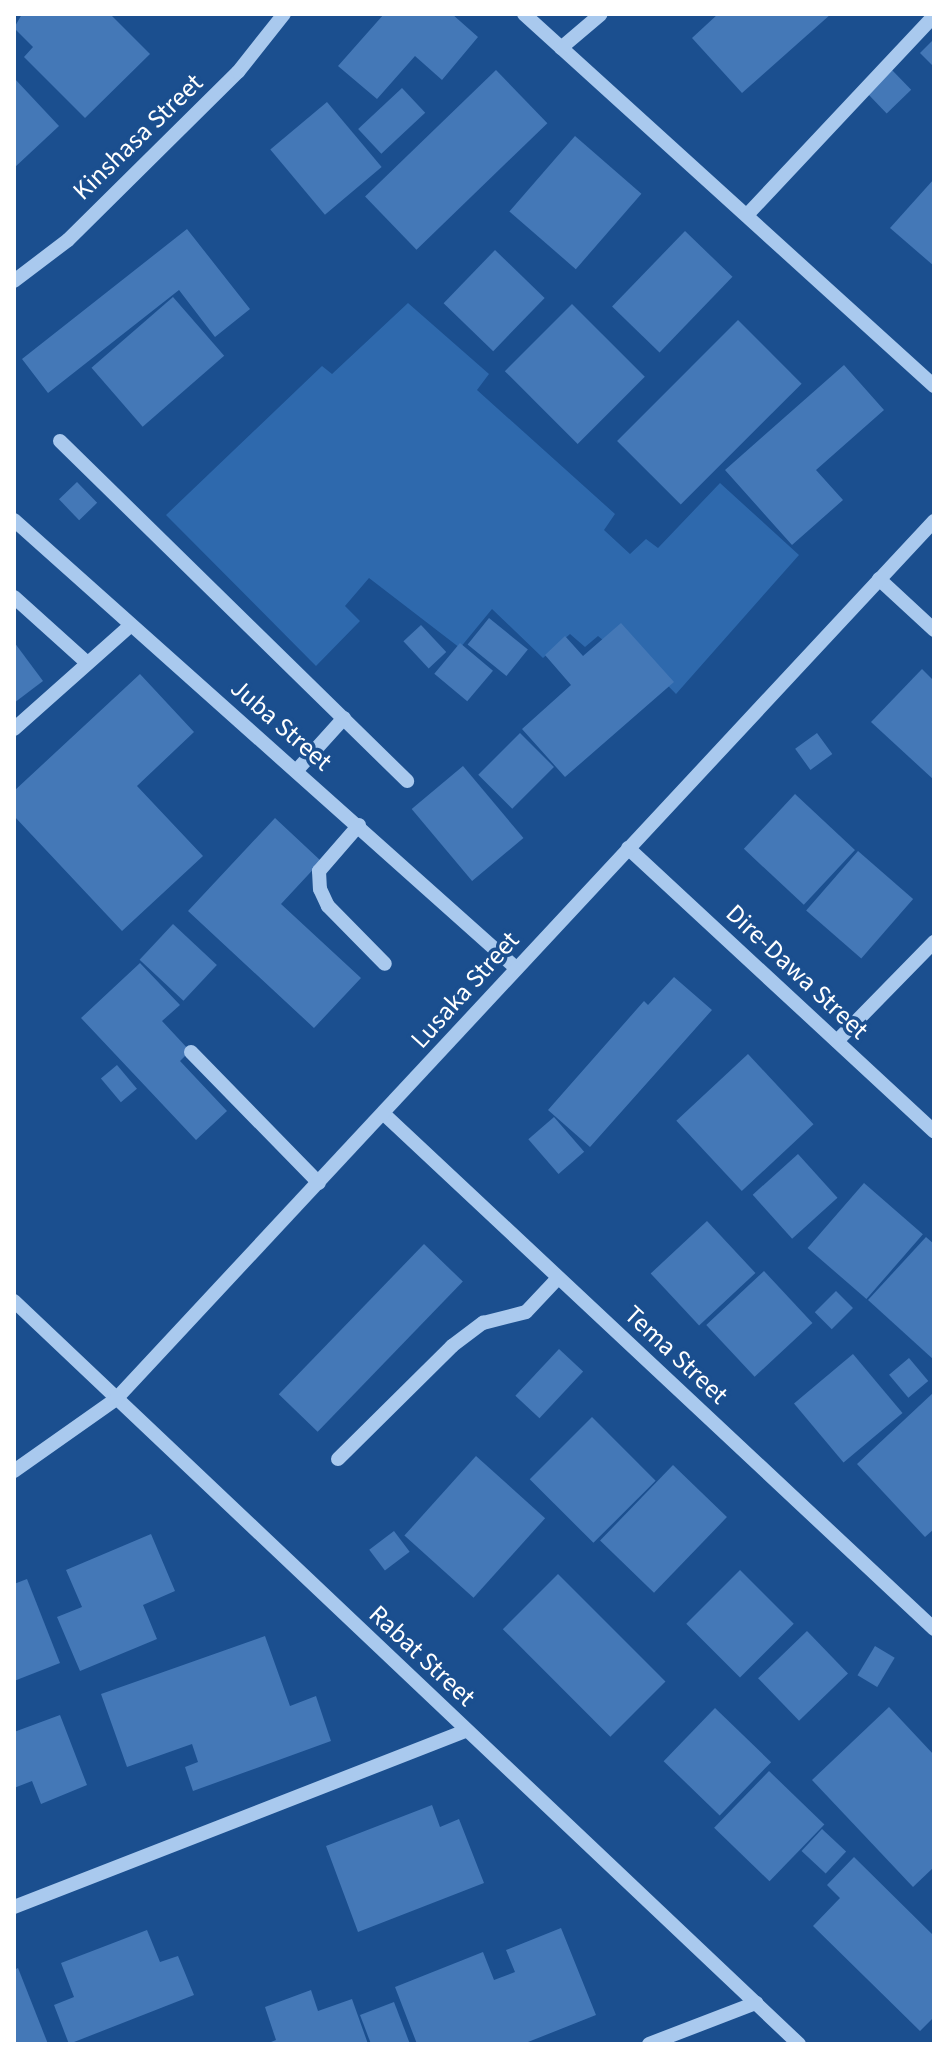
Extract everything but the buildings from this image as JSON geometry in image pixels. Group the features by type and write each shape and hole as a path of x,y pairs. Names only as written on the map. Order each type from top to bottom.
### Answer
{"street":[{"name":"Kinshasa Street","path":"14,281 68,240 238,72 284,14"},
{"path":"524,14 934,386"},
{"path":"561,48 601,14"},
{"path":"747,215 934,16"},
{"path":"60,441 407,781"},
{"name":"Juba Street","path":"14,520 516,968"},
{"name":"Lusaka Street","path":"14,1471 116,1399 385,1115 516,968 934,521"},
{"path":"879,579 934,630"},
{"path":"14,597 85,661"},
{"path":"14,729 85,661 130,626"},
{"path":"297,770 344,718"},
{"path":"359,825 319,871 320,889 328,906 385,964"},
{"name":"Dire-Dawa Street","path":"628,848 934,1131"},
{"path":"837,1041 934,942"},
{"path":"191,1052 319,1183"},
{"name":"Tema Street","path":"385,1115 934,1629"},
{"path":"338,1459 452,1346 483,1323 526,1312 558,1278"},
{"name":"Rabat Street","path":"14,1301 799,2044"},
{"path":"14,1907 466,1731"},
{"path":"649,2044 756,2003"}],"shaded area":[{"path":"408,303 489,374 477,390 615,514 604,530 630,554 646,539 658,548 720,483 799,555 676,694 620,636 609,645 598,636 585,647 570,634 543,658 492,609 460,648 369,578 345,606 360,621 316,666 166,515 322,366 332,374"}]}
